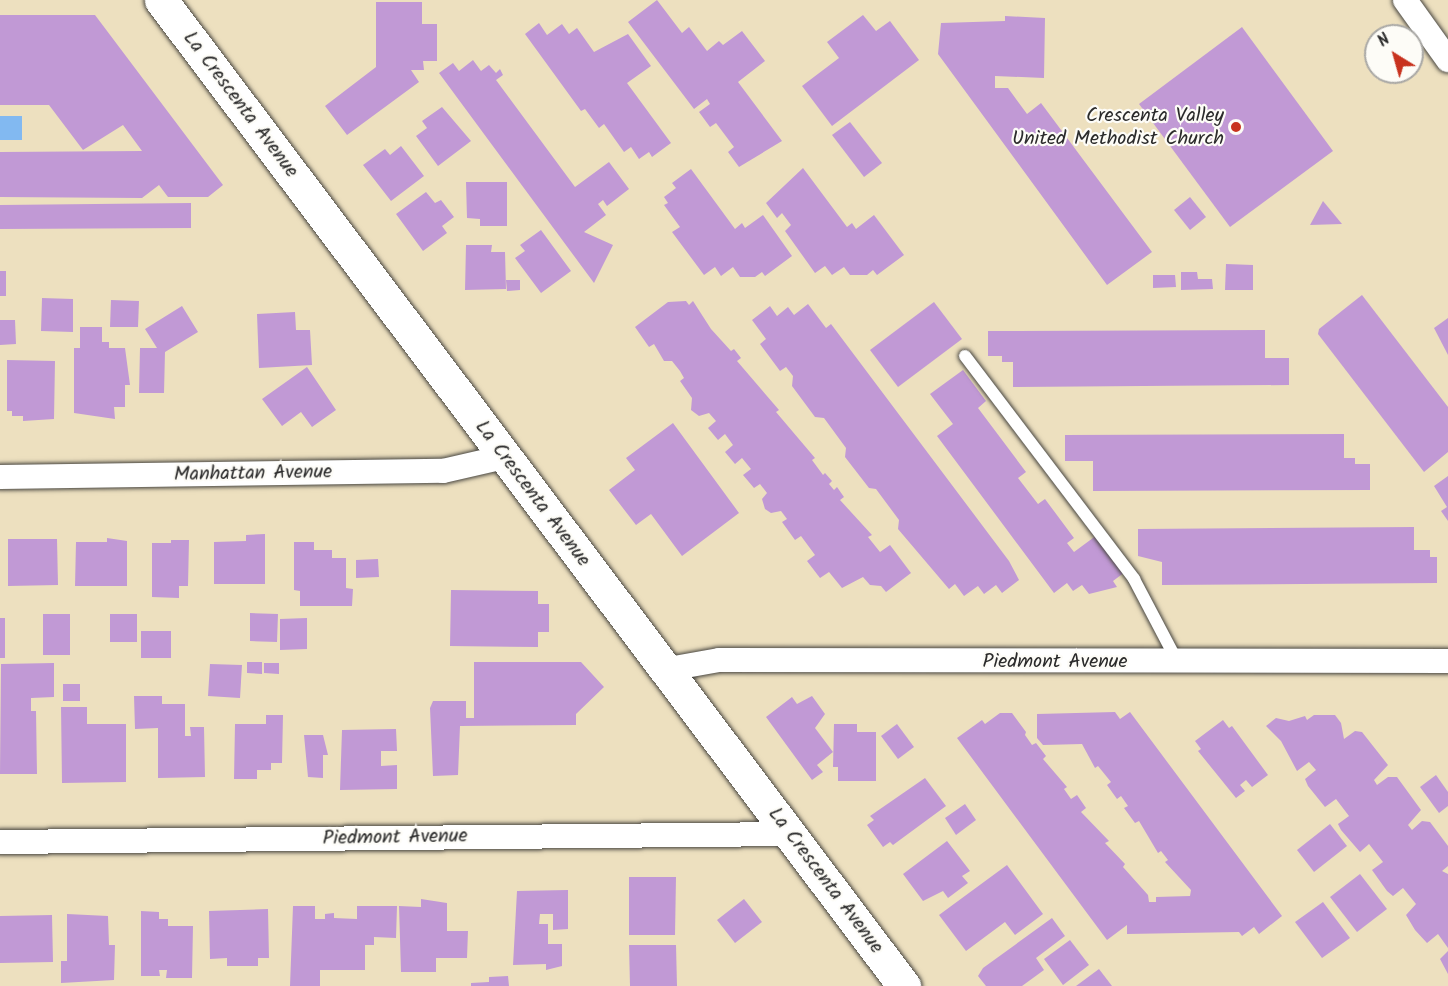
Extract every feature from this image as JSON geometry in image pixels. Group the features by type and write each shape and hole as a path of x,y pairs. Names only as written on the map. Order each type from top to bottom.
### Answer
{"main road":[{"name":"La Crescenta Avenue","path":"161,0 663,670 904,986"}],"street":[{"path":"1406,0 1448,60"},
{"name":"Manhattan Avenue","path":"0,477 443,471 504,457"},
{"name":"Piedmont Avenue","path":"663,670 719,660 1448,661"},
{"name":"Piedmont Avenue","path":"0,842 789,834"}],"lane":[{"path":"965,356 1134,579 1178,662"}],"water":[{"path":"0,116 22,116 22,140 0,140"}],"building":[{"path":"657,0 682,33 689,27 707,51 719,41 723,45 742,31 765,61 738,82 782,141 739,167 728,152 734,147 716,123 710,127 699,112 710,104 707,99 694,109 628,22"},
{"path":"376,2 422,2 422,24 437,24 437,61 423,61 424,70 411,70 419,82 347,135 325,106 376,67"},
{"path":"0,15 95,15 223,185 208,197 168,197 159,185 142,198 0,197 0,152 142,151 123,125 83,150 49,105 0,105"},
{"path":"863,15 876,31 890,21 919,60 832,126 802,86 839,58 827,42"},
{"path":"1005,16 1045,18 1044,78 995,76 995,88 1008,88 1027,114 1041,103 1152,252 1107,285 938,54 941,23 1005,21"},
{"path":"539,23 547,35 562,24 569,34 577,28 594,52 628,34 651,66 627,83 671,143 652,157 649,152 639,159 631,147 624,152 604,124 599,128 585,109 581,111 525,34"},
{"name":"Crescenta Valley United Methodist Church","path":"1242,27 1333,151 1230,227 1139,104"},
{"path":"473,60 481,71 489,65 496,73 500,69 503,75 496,80 575,187 609,162 629,189 607,206 603,200 598,204 606,215 584,232 613,245 594,283 439,73 453,63 459,71"},
{"path":"442,107 471,141 438,166 416,136 427,128 422,121"},
{"path":"850,122 882,163 864,177 832,135"},
{"path":"401,146 424,176 391,201 363,165 385,149 390,155"},
{"path":"803,168 847,227 852,223 856,229 874,215 904,255 877,275 873,270 867,275 850,275 844,267 832,275 825,266 815,273 785,231 791,225 782,213 777,218 766,203"},
{"path":"691,169 735,229 742,223 745,228 763,215 792,256 765,276 762,272 755,277 740,277 733,267 721,276 715,267 704,275 672,232 680,227 664,205 668,203 664,197 676,188 672,183"},
{"path":"466,182 507,182 507,226 480,226 480,219 467,218"},
{"path":"426,192 435,203 441,200 454,217 442,226 447,233 423,251 396,214"},
{"path":"1190,197 1206,217 1190,230 1174,210"},
{"path":"1323,201 1342,224 1310,225"},
{"path":"191,203 191,228 0,229 0,205"},
{"path":"541,230 571,271 541,293 515,258 525,251 520,245"},
{"path":"466,245 492,245 491,252 505,252 506,289 465,290"},
{"path":"1226,264 1253,265 1253,290 1225,290"},
{"path":"0,271 6,271 6,296 0,296"},
{"path":"1181,272 1197,272 1198,279 1212,279 1213,289 1181,290"},
{"path":"1153,275 1175,275 1176,287 1153,288"},
{"path":"506,280 520,280 520,290 507,291"},
{"path":"1362,295 1448,407 1448,452 1424,472 1318,334 1319,329"},
{"path":"42,298 73,299 73,332 41,331"},
{"path":"111,300 139,301 138,327 110,327"},
{"path":"686,301 689,305 693,301 711,329 731,351 734,349 741,358 737,361 779,410 776,412 815,458 812,460 823,475 825,473 832,481 829,484 834,490 837,487 844,497 840,500 872,535 868,537 880,552 890,545 911,573 886,592 881,586 870,585 863,577 842,588 829,572 820,578 807,561 815,555 801,536 795,540 782,522 787,519 781,511 771,513 765,509 762,499 767,493 760,484 754,488 743,475 751,469 742,458 735,464 725,452 733,445 725,434 718,440 708,428 716,421 709,413 699,416 691,410 692,398 680,381 684,378 680,371 672,361 664,361 654,344 649,347 635,327 668,302"},
{"path":"934,302 962,339 898,387 870,350"},
{"path":"808,304 826,328 831,324 1009,561 1019,580 1002,593 996,585 984,594 978,586 964,596 955,584 949,589 898,529 899,520 876,489 869,488 845,457 846,448 824,418 815,417 792,386 793,376 786,367 780,371 760,344 766,339 752,320 770,306 777,316 788,307 794,315"},
{"path":"182,306 198,332 165,352 164,393 139,393 140,348 157,348 145,329"},
{"path":"295,312 296,330 310,330 312,365 259,368 257,314"},
{"path":"1448,318 1448,355 1434,328"},
{"path":"0,320 15,320 16,344 0,345"},
{"path":"80,327 102,327 102,342 109,342 109,348 125,348 130,385 125,385 125,407 114,407 115,419 74,413 74,348 80,348"},
{"path":"1265,330 1265,358 1289,358 1289,385 1013,387 1013,362 1002,362 1002,356 988,356 988,331"},
{"path":"7,360 55,361 54,419 23,421 23,416 12,416 12,411 7,411"},
{"path":"307,367 336,410 312,427 301,412 282,426 262,399"},
{"path":"963,370 986,401 978,408 1026,472 1018,478 1038,504 1045,499 1074,538 1067,543 1074,552 1097,535 1125,572 1113,581 1117,587 1089,594 1082,585 1073,591 1067,583 1054,593 937,436 953,424 930,394"},
{"path":"673,423 739,513 682,556 651,514 636,525 609,490 635,470 626,458"},
{"path":"1344,434 1344,458 1355,458 1355,464 1370,464 1370,490 1093,491 1093,461 1065,461 1065,435"},
{"path":"1448,476 1448,521 1441,511 1447,507 1434,486"},
{"path":"1414,527 1414,550 1430,550 1430,557 1437,557 1437,583 1162,585 1162,562 1138,556 1138,529"},
{"path":"265,534 265,584 214,584 214,542 246,541 246,535"},
{"path":"107,538 127,541 127,586 75,586 76,542 107,542"},
{"path":"8,539 57,539 58,585 8,586"},
{"path":"171,540 189,540 188,586 179,586 179,598 152,597 152,543 171,543"},
{"path":"294,542 314,542 314,550 332,550 332,558 346,558 346,588 353,589 352,606 300,606 300,591 294,590"},
{"path":"378,559 379,577 356,578 356,560"},
{"path":"451,590 538,591 538,604 549,604 549,632 538,632 538,647 450,646"},
{"path":"250,613 278,614 277,642 250,641"},
{"path":"43,614 70,614 70,655 43,655"},
{"path":"110,614 137,614 137,642 110,642"},
{"path":"0,618 5,618 5,658 0,658"},
{"path":"307,618 307,649 280,650 280,619"},
{"path":"141,631 171,631 171,658 141,658"},
{"path":"247,662 262,662 262,674 247,673"},
{"path":"474,662 581,662 604,687 576,714 576,725 460,726 458,775 433,776 430,708 433,701 466,701 466,718 474,718"},
{"path":"54,663 54,697 31,698 31,711 36,711 37,774 0,774 1,664"},
{"path":"264,663 279,663 279,674 264,673"},
{"path":"210,664 242,665 240,698 208,696"},
{"path":"63,684 80,684 80,701 63,701"},
{"path":"134,696 162,696 162,704 185,704 185,736 191,736 190,727 204,727 205,777 158,778 158,728 135,729"},
{"path":"812,696 825,714 815,728 833,752 817,765 823,772 812,780 766,717 792,697 797,704"},
{"path":"61,707 87,707 87,724 126,724 126,782 62,783"},
{"path":"1115,712 1120,719 1130,712 1282,916 1259,934 1254,927 1242,936 1239,932 1127,934 1127,925 1107,940 957,738 982,720 985,724 1000,713 1012,713 1026,732 1025,735 1032,745 1036,743 1046,756 1043,759 1067,787 1064,789 1071,799 1077,795 1086,808 1081,812 1109,841 1105,843 1125,864 1123,867 1148,895 1149,902 1156,902 1156,897 1190,896 1191,890 1165,862 1168,860 1161,851 1158,853 1139,821 1135,823 1124,808 1128,806 1121,796 1117,799 1107,785 1111,782 1098,766 1095,768 1082,744 1043,745 1037,738 1037,714"},
{"path":"266,715 283,715 282,763 271,763 271,770 257,770 257,779 234,779 235,724 266,724"},
{"path":"1314,715 1335,715 1341,723 1344,739 1355,731 1362,732 1388,765 1374,780 1377,785 1388,777 1397,777 1421,810 1408,825 1412,830 1422,821 1430,822 1448,846 1448,866 1442,871 1448,874 1448,948 1438,934 1427,943 1415,930 1406,915 1416,904 1403,888 1393,896 1387,891 1372,870 1383,862 1369,844 1360,852 1341,830 1338,824 1349,816 1336,799 1325,807 1308,786 1305,779 1316,770 1309,762 1297,771 1281,741 1266,726 1276,718 1289,721 1305,716 1307,720"},
{"path":"1223,720 1229,728 1232,726 1268,775 1252,787 1246,780 1240,785 1245,791 1236,798 1198,751 1201,749 1195,741"},
{"path":"834,724 857,724 857,732 876,732 876,781 838,781 838,767 833,767"},
{"path":"897,724 914,747 898,759 881,736"},
{"path":"396,729 397,751 381,751 381,766 397,765 397,789 340,790 342,730"},
{"path":"304,735 323,735 328,755 323,755 323,778 308,777"},
{"path":"1436,775 1448,792 1448,806 1439,813 1420,787"},
{"path":"925,778 946,806 893,845 890,842 883,847 867,825 874,820 870,816"},
{"path":"965,804 976,820 956,835 945,818"},
{"path":"1330,824 1347,846 1314,872 1297,850"},
{"path":"947,841 970,871 962,876 968,883 948,898 943,891 923,901 903,874"},
{"path":"1007,865 1043,914 1015,935 1005,922 966,951 939,915"},
{"path":"1360,874 1387,909 1357,932 1330,897"},
{"path":"629,877 676,877 675,935 629,935"},
{"path":"568,890 568,929 553,930 553,914 540,914 539,924 548,924 548,944 562,944 562,966 546,970 546,964 513,965 517,891"},
{"path":"421,899 447,903 447,931 468,931 467,958 436,958 436,972 401,972 399,906 421,907"},
{"path":"744,899 762,922 735,943 717,920"},
{"path":"1323,902 1350,938 1322,958 1295,922"},
{"path":"293,906 315,906 315,919 325,919 325,914 334,913 334,918 357,919 357,906 397,906 396,938 374,937 374,945 365,945 365,970 320,970 320,986 290,986"},
{"path":"268,909 269,958 258,958 258,966 227,966 227,958 210,959 209,911"},
{"path":"141,911 159,912 159,919 168,919 168,926 193,926 192,978 166,978 167,970 159,970 160,976 141,976"},
{"path":"67,914 108,916 109,945 115,945 114,980 61,983 61,961 67,961"},
{"path":"52,915 53,962 0,963 0,916"},
{"path":"1052,918 1065,936 1036,958 1044,970 1022,986 986,986 978,976 983,968"},
{"path":"1070,940 1089,965 1063,985 1044,959"},
{"path":"629,945 676,945 677,986 630,986"},
{"path":"1448,951 1448,974 1440,959"},
{"path":"1099,969 1112,986 1076,986"},
{"path":"508,976 509,986 471,986 471,983 489,982 489,977"}],"place":[{"name":"Crescenta Valley United Methodist Church","path":"1236,127"}]}
